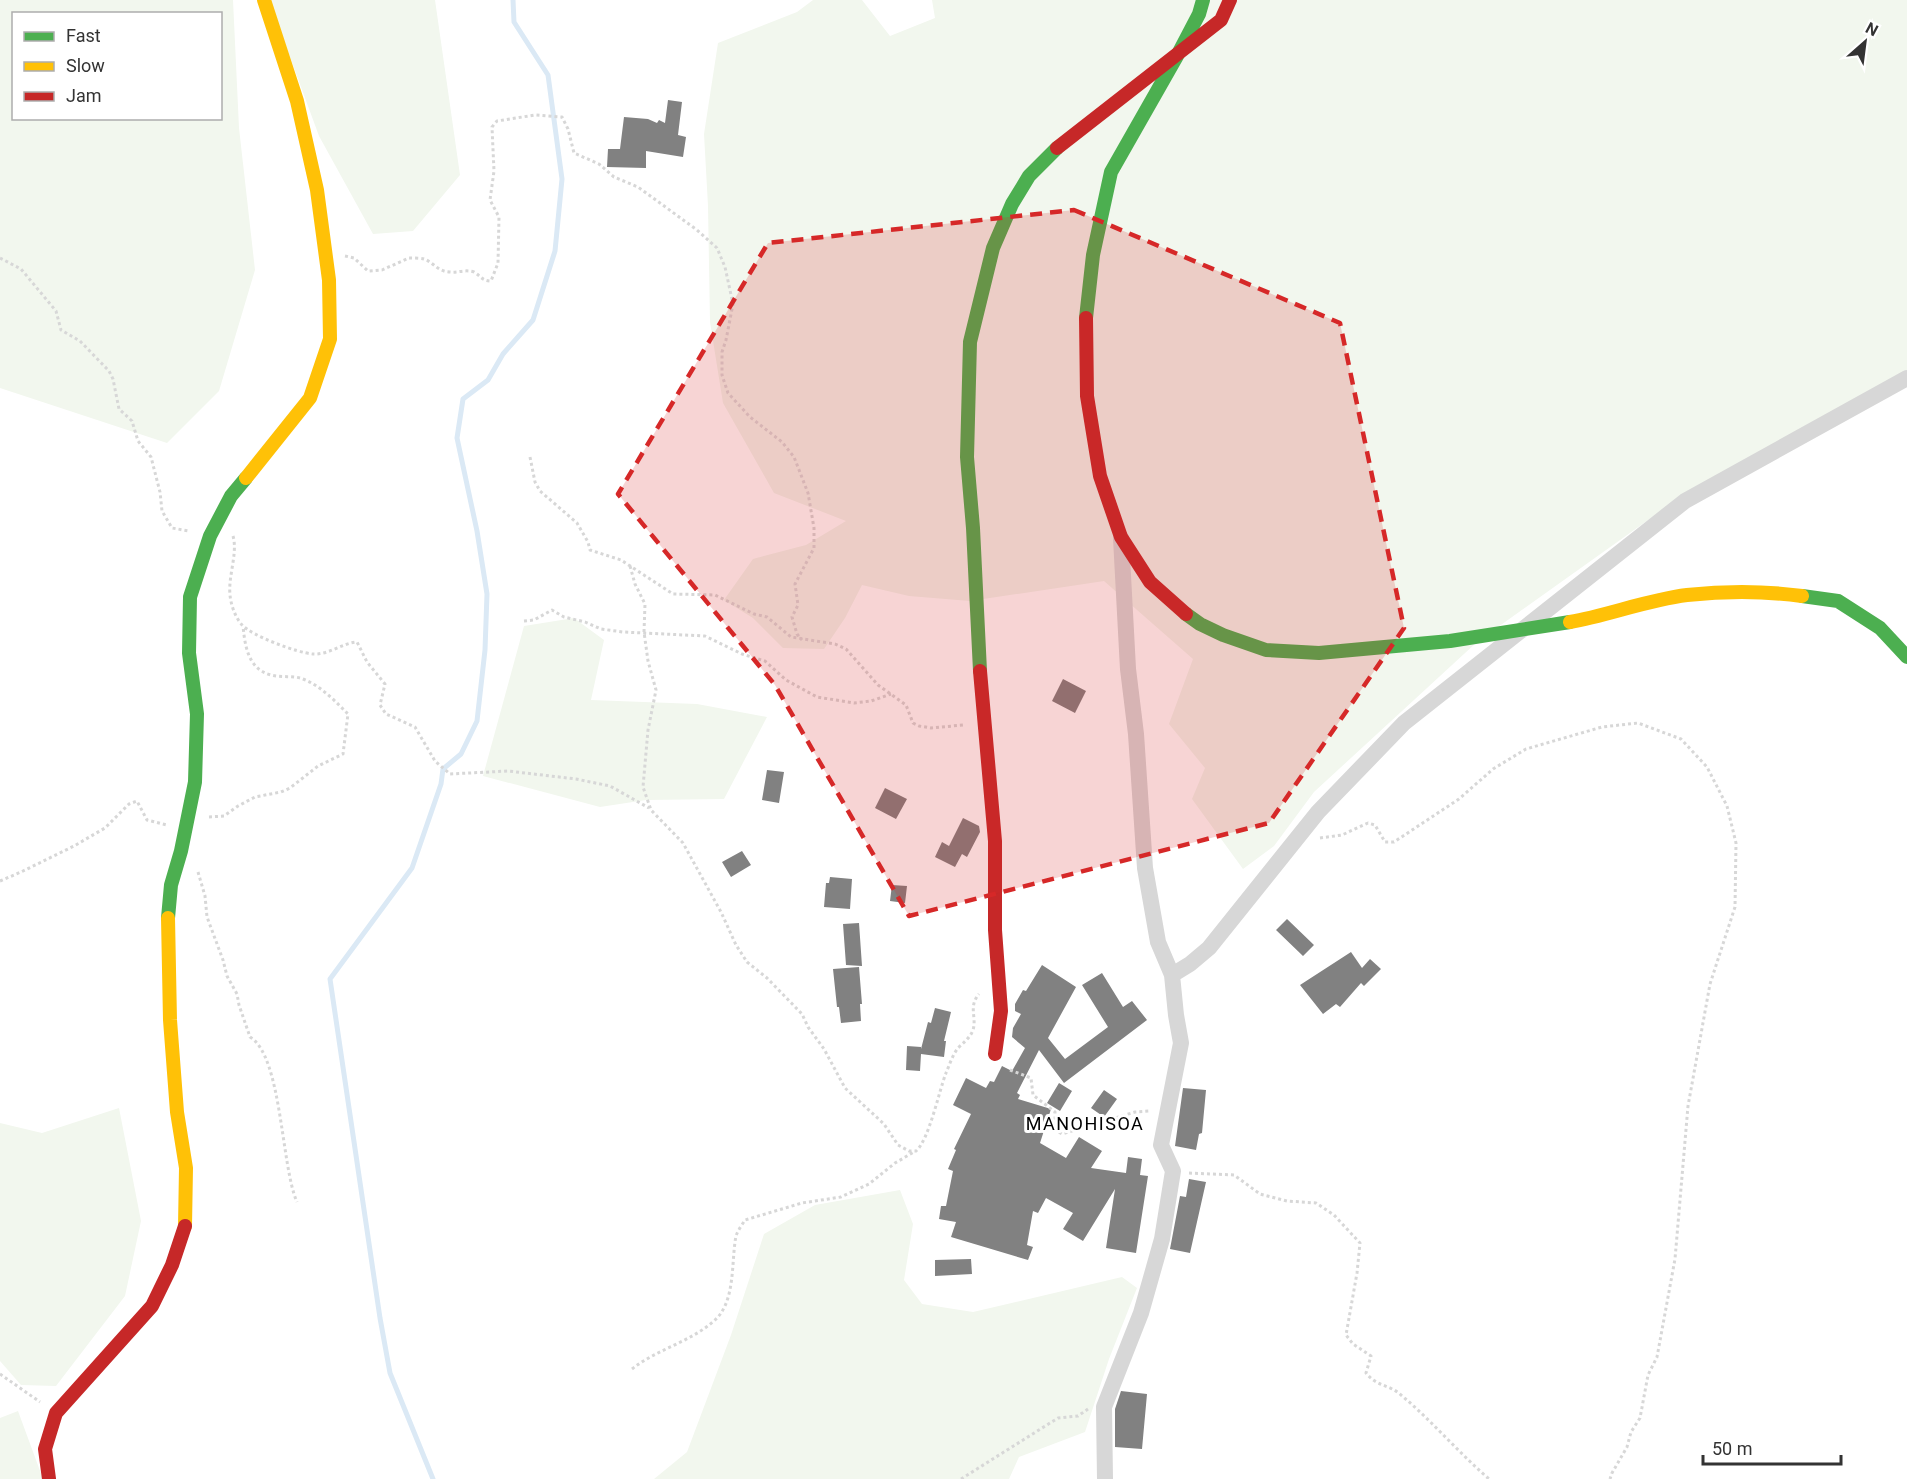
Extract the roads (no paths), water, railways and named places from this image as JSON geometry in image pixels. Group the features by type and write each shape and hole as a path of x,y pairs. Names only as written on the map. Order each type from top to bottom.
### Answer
{"street":[{"path":"49,1479 45,1449 56,1413 152,1306 172,1265 185,1225 186,1168 177,1112 170,1020 168,924 171,885 195,782 197,714 189,653 190,597 210,536 231,496 310,398 330,339 329,280 317,190 297,101 264,0"},
{"path":"1203,0 1199,14 1177,56 1111,172 1093,255 1086,316 1087,396 1100,476 1121,537 1150,582 1177,608 1200,624 1223,635 1266,650 1319,653 1450,641 1522,630 1580,620 1628,606 1687,595 1769,592 1838,600 1880,628 1907,657"},
{"path":"995,1054 1000,1011 994,893 995,841 983,723 967,457 970,342 993,248 1012,204 1029,176 1063,142 1221,20 1230,0"},
{"path":"1172,975 1209,948 1318,812 1404,723 1685,501 1907,378"},
{"path":"1105,1479 1104,1407 1141,1313 1162,1239 1173,1171 1161,1145 1181,1043 1172,975 1158,942 1145,868 1136,734 1128,669 1121,537"}],"waterway":[{"path":"433,1479 390,1373 330,979 412,868 441,784 443,769 461,754 477,721 485,650 487,594 477,531 457,438 463,399 488,380 503,354 533,320 555,251 562,179 548,75 514,22 513,0"}],"district":[{"name":"MANOHISOA","path":"1085,1123"}]}
